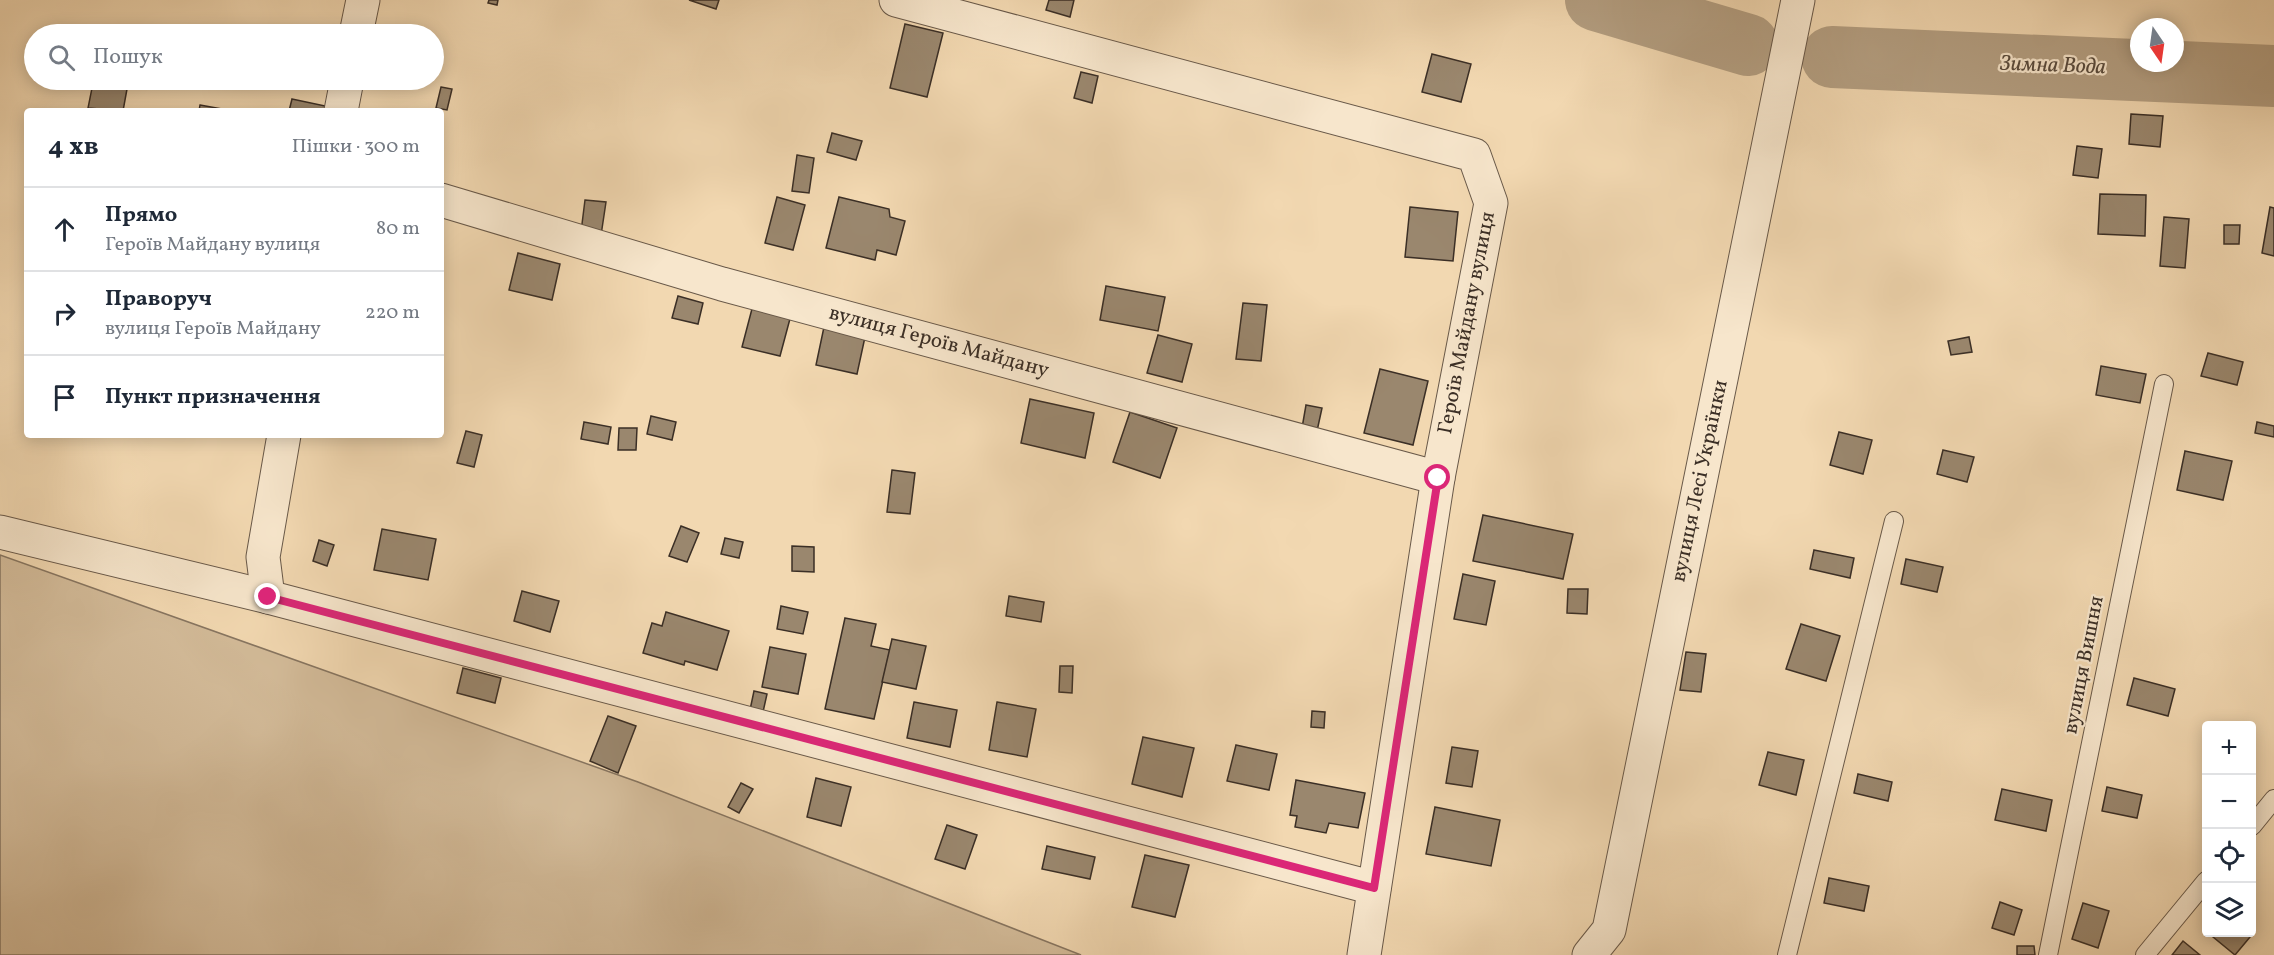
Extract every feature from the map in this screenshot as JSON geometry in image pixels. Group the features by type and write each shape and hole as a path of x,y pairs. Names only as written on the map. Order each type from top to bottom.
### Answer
{"street":[{"path":"358,24 363,0"},
{"name":"Героїв Майдану вулиця","path":"896,0 1474,155 1491,203 1438,478 1364,955"},
{"name":"вулиця Лесі Українки","path":"1588,955 1609,930 1798,0"},
{"path":"342,108 345,90"},
{"name":"вулиця Героїв Майдану","path":"444,201 722,284 1438,478"},
{"path":"268,597 263,557 283,438"},
{"path":"0,532 268,597 1374,888"}],"lane":[{"name":"вулиця Вишня","path":"2048,955 2164,384"},
{"path":"1787,955 1894,521"},
{"path":"2256,821 2274,799"},
{"path":"2145,955 2204,883"}],"shaded area":[{"path":"0,555 638,782 1081,955 0,955"}],"building":[{"path":"489,0 498,0 497,5 488,3"},
{"path":"689,0 719,0 716,9"},
{"path":"1049,0 1074,0 1070,17 1046,10"},
{"path":"905,24 943,33 927,97 890,88"},
{"path":"1432,54 1471,64 1461,102 1422,92"},
{"path":"1081,72 1098,76 1092,103 1074,98"},
{"path":"444,88 452,89 447,110 436,108 440,90 444,90"},
{"path":"92,90 127,90 124,108 88,108"},
{"path":"292,99 330,107 330,108 290,108"},
{"path":"200,105 216,108 200,108"},
{"path":"2131,114 2163,116 2160,147 2129,144"},
{"path":"832,133 862,141 856,160 827,152"},
{"path":"2077,146 2102,149 2098,178 2073,175"},
{"path":"797,155 814,158 809,193 792,191"},
{"path":"2100,194 2146,195 2145,236 2098,234"},
{"path":"777,197 805,205 793,250 765,243"},
{"path":"839,197 889,209 890,217 905,221 896,255 877,250 875,260 826,248"},
{"path":"585,200 606,202 600,242 580,240"},
{"path":"1410,207 1458,212 1453,261 1405,257"},
{"path":"2270,207 2274,208 2274,256 2262,253"},
{"path":"2164,217 2189,219 2185,268 2160,266"},
{"path":"2224,225 2240,225 2239,244 2224,244"},
{"path":"518,253 560,264 552,300 509,290"},
{"path":"1106,286 1165,297 1158,331 1100,320"},
{"path":"678,296 703,303 698,324 672,318"},
{"path":"1243,303 1267,305 1261,361 1236,359"},
{"path":"753,305 791,315 780,356 742,347"},
{"path":"824,327 865,337 857,374 816,365"},
{"path":"1158,335 1192,344 1182,382 1147,373"},
{"path":"1969,337 1972,352 1951,355 1948,341"},
{"path":"2208,353 2243,362 2237,385 2201,376"},
{"path":"2101,366 2146,374 2140,403 2096,395"},
{"path":"1380,369 1428,381 1413,445 1364,433"},
{"path":"1030,399 1094,413 1085,458 1021,443"},
{"path":"1306,405 1322,408 1317,431 1302,428"},
{"path":"1130,412 1177,428 1160,478 1113,462"},
{"path":"651,416 676,422 672,440 647,434"},
{"path":"584,422 611,427 608,444 581,439"},
{"path":"2257,422 2274,426 2274,437 2255,433"},
{"path":"619,428 637,428 636,450 618,450"},
{"path":"466,431 482,435 474,467 457,463"},
{"path":"1839,432 1872,440 1863,474 1830,465"},
{"path":"1943,450 1974,457 1967,482 1937,474"},
{"path":"2185,451 2232,461 2223,500 2177,490"},
{"path":"892,470 915,473 910,514 887,512"},
{"path":"1483,515 1573,534 1563,579 1473,561"},
{"path":"681,526 699,533 687,562 669,556"},
{"path":"382,529 436,539 428,580 374,570"},
{"path":"725,538 743,542 739,558 721,554"},
{"path":"319,540 334,545 327,566 313,561"},
{"path":"792,546 814,547 814,572 792,571"},
{"path":"1814,550 1854,558 1850,578 1810,569"},
{"path":"1906,559 1943,567 1937,592 1901,584"},
{"path":"1463,574 1495,581 1486,625 1454,619"},
{"path":"1568,589 1588,589 1587,614 1567,613"},
{"path":"522,591 559,601 550,632 514,621"},
{"path":"1009,596 1044,602 1041,622 1006,616"},
{"path":"781,606 808,612 803,634 777,629"},
{"path":"666,612 729,631 717,670 685,661 684,665 643,653 652,623 662,626"},
{"path":"845,618 876,624 871,646 890,650 874,719 825,709"},
{"path":"1801,624 1840,636 1826,681 1786,669"},
{"path":"892,639 926,646 916,689 882,682"},
{"path":"770,647 806,654 798,694 762,687"},
{"path":"1686,652 1706,654 1701,692 1680,690"},
{"path":"1060,666 1073,666 1072,693 1059,692"},
{"path":"463,668 501,678 495,703 457,693"},
{"path":"2134,678 2175,689 2168,716 2127,705"},
{"path":"754,691 767,694 763,712 750,710"},
{"path":"914,702 957,710 950,747 907,738"},
{"path":"997,702 1036,709 1027,757 989,750"},
{"path":"1312,711 1325,712 1324,728 1311,727"},
{"path":"608,716 636,726 618,773 590,761"},
{"path":"1143,737 1194,748 1182,797 1132,784"},
{"path":"1236,745 1277,754 1269,790 1227,781"},
{"path":"1452,747 1478,751 1472,787 1446,783"},
{"path":"1768,752 1804,760 1796,795 1759,785"},
{"path":"1858,774 1892,782 1888,801 1854,793"},
{"path":"816,778 851,787 841,826 807,817"},
{"path":"1296,780 1365,793 1358,828 1329,823 1326,833 1295,827 1297,816 1290,815"},
{"path":"741,783 753,789 739,813 728,807"},
{"path":"2107,787 2142,795 2137,818 2102,811"},
{"path":"2002,789 2052,800 2046,831 1995,820"},
{"path":"1435,807 1500,820 1491,866 1426,854"},
{"path":"947,825 977,835 965,869 935,859"},
{"path":"1047,846 1095,857 1090,879 1042,869"},
{"path":"1145,855 1189,865 1175,917 1132,907"},
{"path":"1829,878 1869,886 1864,911 1824,903"},
{"path":"2000,902 2022,910 2014,935 1992,928"},
{"path":"2083,903 2109,911 2098,948 2072,939"},
{"path":"2213,937 2250,937 2235,955"},
{"path":"2183,941 2200,955 2172,955"},
{"path":"2017,946 2034,946 2035,955 2017,955"}],"waterway":[{"name":"Зимна Вода","path":"1596,0 1748,45"},
{"name":"Зимна Вода","path":"1832,57 2274,76"}],"route":[{"path":"268,597 1374,888 1438,478"}]}
